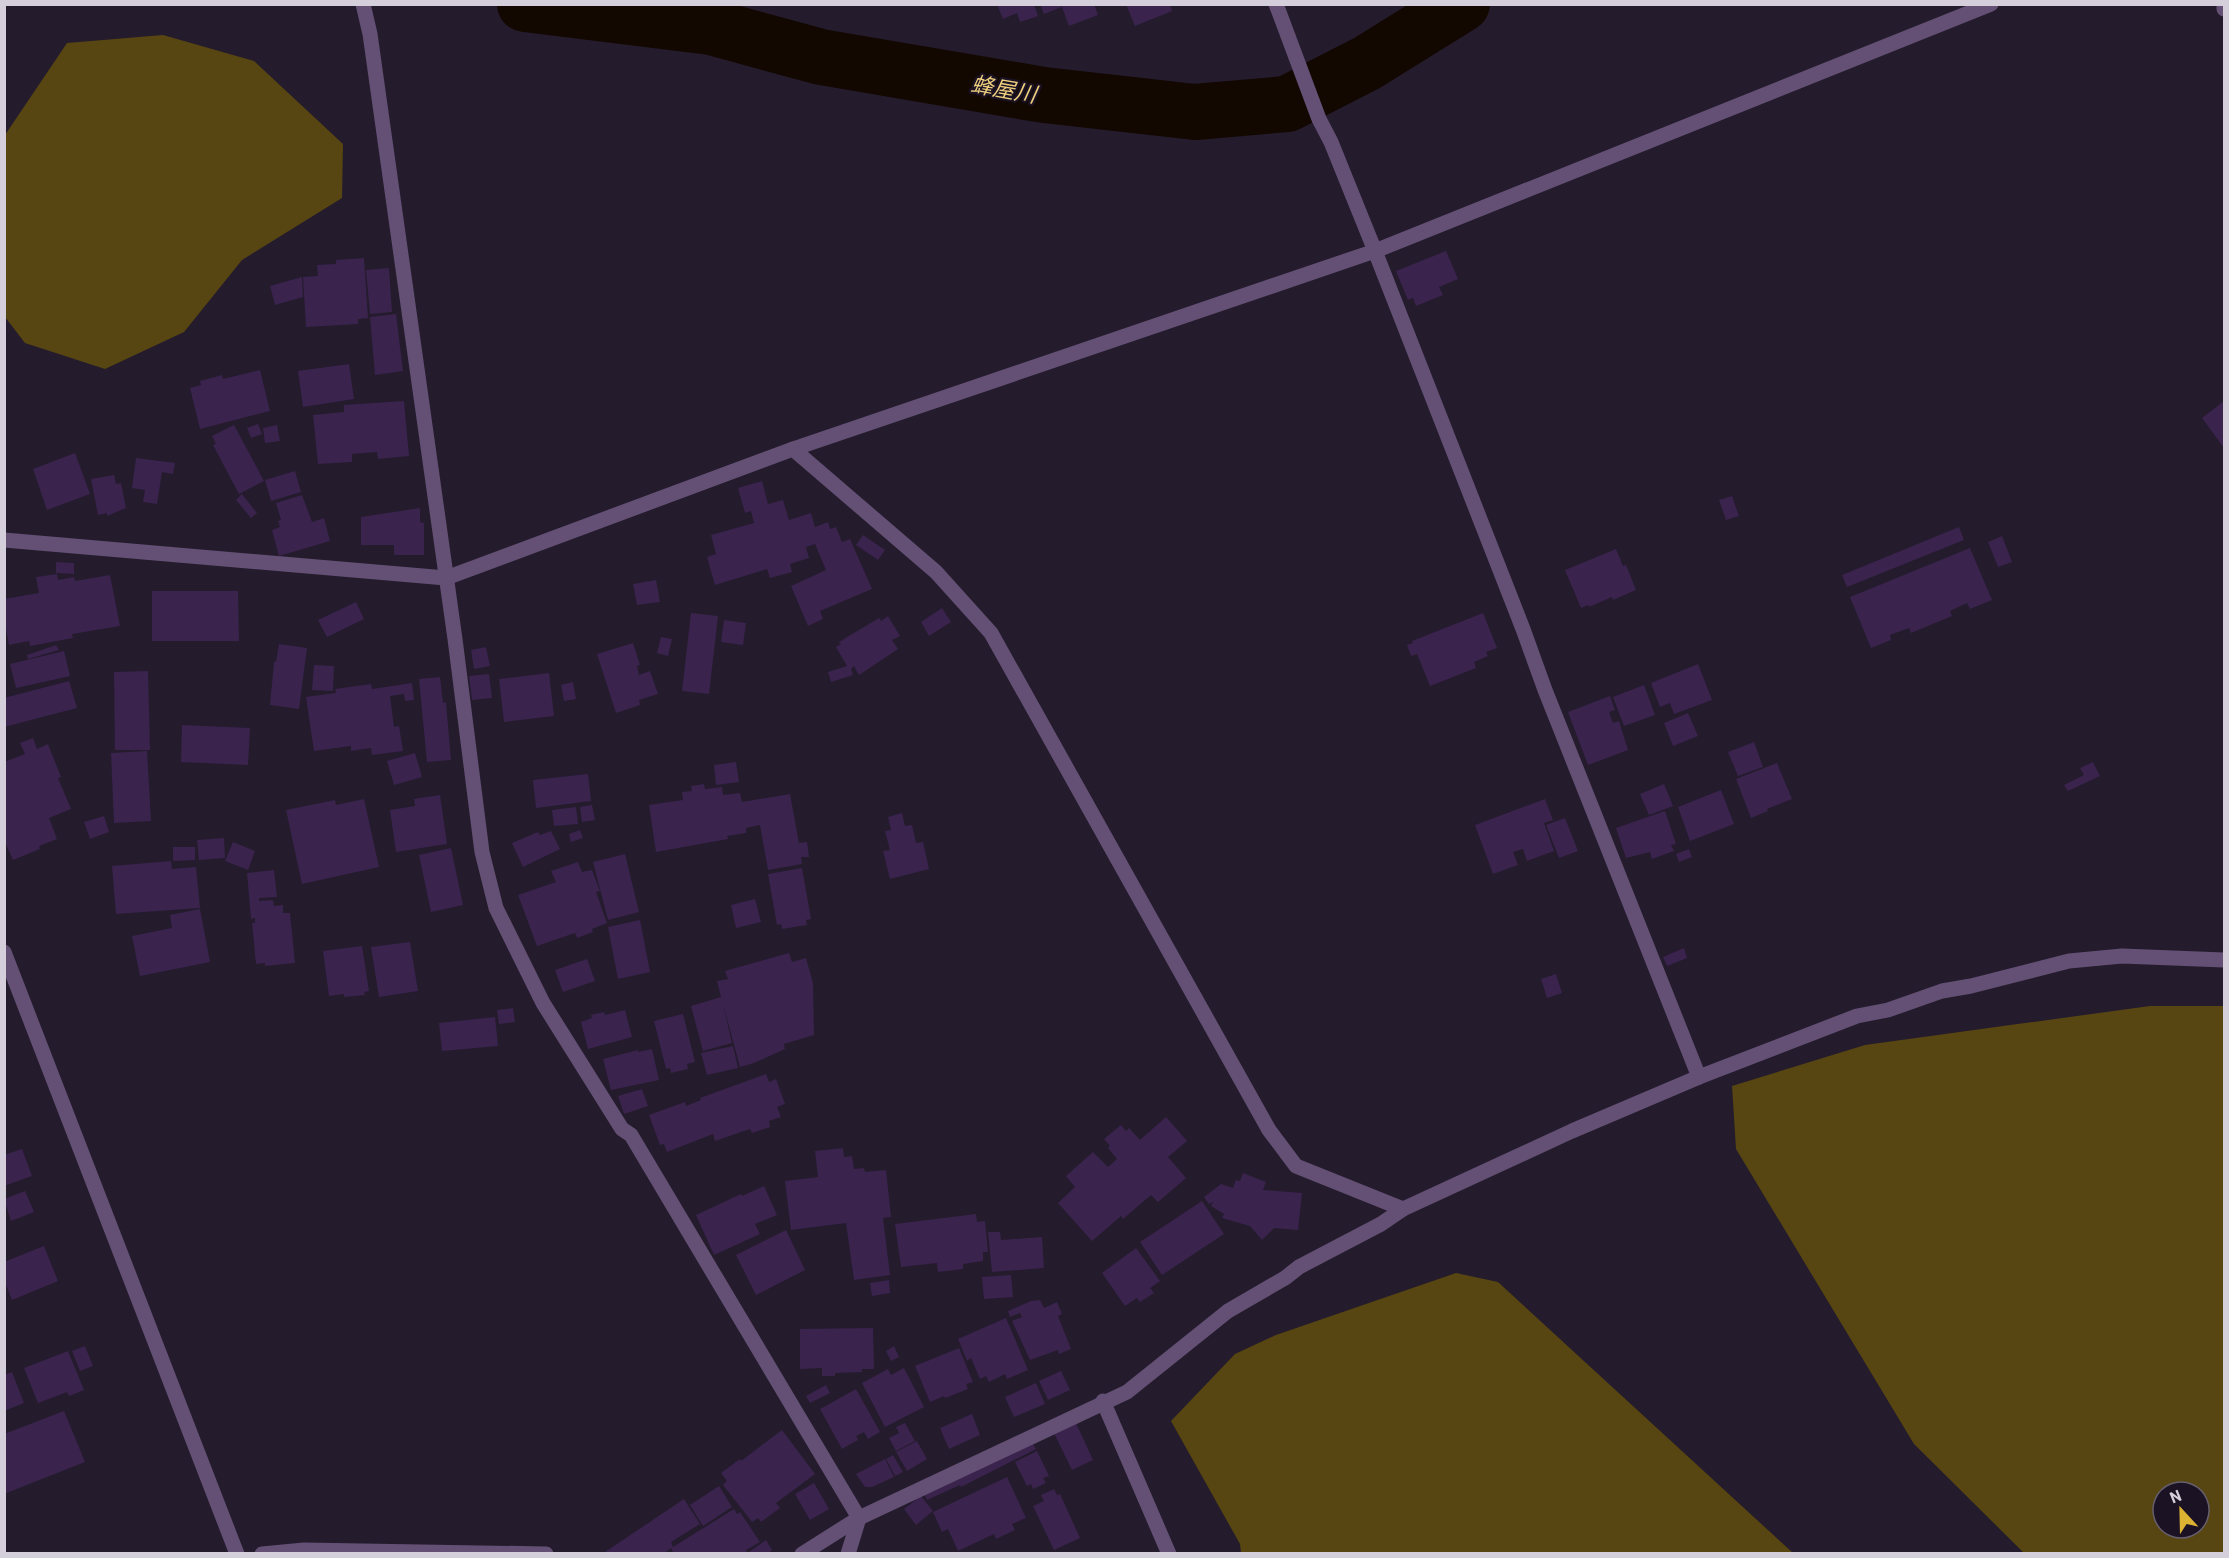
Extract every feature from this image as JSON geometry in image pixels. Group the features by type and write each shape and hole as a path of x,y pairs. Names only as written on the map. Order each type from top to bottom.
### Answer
{"street":[{"path":"363,4 370,34 482,852 496,908 543,1003 622,1129 631,1135 859,1518 848,1554"},
{"path":"1276,4 1319,119 1331,142 1376,251 1545,690 1699,1077"},
{"path":"4,540 446,578 793,449 1376,251 1991,4"},
{"path":"793,449 936,572 991,633 1263,1120 1296,1166 1403,1209"},
{"path":"4,952 237,1554"},
{"path":"802,1554 859,1518 1103,1401 1127,1392 1228,1311 1286,1278 1299,1267 1381,1224 1403,1209 1572,1131 1699,1077 1857,1016 1888,1010 1942,991 2069,962 2122,956 2224,960"},
{"path":"1103,1401 1169,1554"},
{"path":"262,1554 304,1550 546,1554"}],"shaded area":[{"path":"163,35 254,61 343,144 342,198 242,260 184,332 105,369 25,343 5,317 5,135 67,43"},
{"path":"2150,1006 2224,1006 2224,1553 2024,1553 1914,1444 1736,1149 1732,1086 1865,1045"},
{"path":"1456,1273 1498,1282 1793,1553 1241,1553 1240,1544 1171,1421 1235,1354 1276,1335"}],"building":[{"path":"997,4 1034,4 1038,16 1020,22 1017,13 1003,19"},
{"path":"1040,4 1094,4 1098,15 1069,26 1062,7 1044,14"},
{"path":"1126,4 1170,4 1172,11 1135,26"},
{"path":"1446,251 1458,279 1439,287 1443,295 1416,306 1413,298 1408,300 1396,271"},
{"path":"364,258 368,318 358,319 358,324 306,327 303,277 318,276 317,265 336,264 336,260"},
{"path":"389,268 392,312 370,314 366,270"},
{"path":"302,277 303,297 275,305 270,286"},
{"path":"396,314 403,371 375,375 370,317"},
{"path":"349,364 354,399 303,407 298,371"},
{"path":"260,370 270,411 200,429 190,388 201,385 200,381 222,375 223,379"},
{"path":"404,401 409,456 378,459 377,452 352,454 352,462 318,464 313,415 344,412 344,405"},
{"path":"2224,401 2224,448 2202,418"},
{"path":"258,424 262,434 251,438 247,428"},
{"path":"234,425 264,481 239,494 213,445 216,444 212,436"},
{"path":"277,425 280,441 265,443 263,428"},
{"path":"75,453 90,494 47,510 33,469"},
{"path":"136,458 175,463 173,474 162,472 157,504 143,502 145,490 132,488"},
{"path":"295,471 301,492 271,501 265,480"},
{"path":"114,475 116,484 121,483 126,508 107,516 107,513 98,515 91,479"},
{"path":"762,481 768,504 783,500 789,520 811,513 815,527 828,522 830,529 836,527 842,542 850,539 872,589 820,611 823,619 808,626 791,586 826,570 815,544 806,547 809,558 790,564 792,572 770,578 767,569 715,585 707,557 716,554 711,535 754,523 751,511 745,513 738,488"},
{"path":"242,494 257,513 251,518 236,500"},
{"path":"302,495 312,522 324,518 330,541 279,556 272,530 280,527 278,521 281,520 276,503"},
{"path":"1732,496 1739,516 1726,520 1719,500"},
{"path":"420,508 420,522 424,523 424,555 394,555 394,545 361,545 361,517"},
{"path":"1959,527 1964,540 1847,587 1842,575"},
{"path":"863,535 885,550 878,560 856,545"},
{"path":"2002,536 2012,562 1998,567 1988,542"},
{"path":"1970,548 1992,600 1970,609 1967,603 1950,611 1952,616 1911,633 1909,628 1890,635 1891,640 1871,648 1850,597"},
{"path":"1616,549 1623,566 1626,565 1636,590 1613,600 1612,597 1581,608 1565,570"},
{"path":"56,562 74,563 74,574 56,573"},
{"path":"57,574 58,580 74,577 75,581 110,575 120,626 72,634 73,638 30,646 29,641 9,645 4,617 4,599 39,593 36,577"},
{"path":"656,580 660,602 637,605 633,584"},
{"path":"152,591 238,591 239,641 152,641"},
{"path":"356,602 364,619 327,637 318,620"},
{"path":"942,608 951,622 929,636 921,622"},
{"path":"691,613 718,616 709,694 682,691"},
{"path":"1483,613 1497,648 1486,652 1488,656 1474,662 1476,668 1430,686 1417,654 1411,656 1407,645"},
{"path":"888,616 900,636 892,640 898,649 859,675 854,666 851,669 853,675 831,682 828,672 847,666 836,647 841,644 839,642 879,618 881,621"},
{"path":"724,620 746,623 743,645 721,642"},
{"path":"661,637 672,639 668,656 657,653"},
{"path":"633,643 640,665 637,666 639,675 650,671 658,694 639,700 640,705 616,713 597,654"},
{"path":"279,644 307,648 299,709 270,705 274,662 276,662"},
{"path":"56,645 59,650 28,659 27,655"},
{"path":"486,647 490,666 474,669 471,650"},
{"path":"64,651 70,676 16,688 10,664"},
{"path":"1698,664 1712,700 1674,714 1670,703 1660,707 1651,683"},
{"path":"314,665 334,666 333,691 312,690"},
{"path":"148,671 150,750 115,750 114,672"},
{"path":"549,673 554,716 504,722 499,679"},
{"path":"489,674 492,698 472,700 469,676"},
{"path":"440,677 443,703 446,702 451,760 427,762 419,679"},
{"path":"69,681 77,708 4,727 4,698"},
{"path":"573,682 576,699 564,701 561,685"},
{"path":"412,683 414,700 405,701 404,694 390,696 394,727 399,726 403,751 372,755 371,748 351,751 351,746 314,751 306,697 336,693 335,689 371,684 372,689"},
{"path":"1644,685 1655,715 1624,726 1613,697"},
{"path":"1610,696 1615,710 1609,712 1613,723 1619,721 1628,750 1588,765 1568,712"},
{"path":"1688,713 1698,736 1673,746 1664,723"},
{"path":"182,725 250,728 248,765 181,762"},
{"path":"33,738 37,749 48,744 61,777 58,778 71,809 49,818 57,839 13,860 4,840 4,762 25,754 20,743"},
{"path":"1754,742 1763,767 1738,776 1728,752"},
{"path":"147,751 151,821 114,823 111,753"},
{"path":"415,753 422,777 394,785 387,761"},
{"path":"736,762 739,782 716,785 714,765"},
{"path":"2093,762 2100,776 2068,791 2064,785 2084,775 2080,768"},
{"path":"1777,763 1792,799 1751,818 1736,779"},
{"path":"588,774 591,801 536,808 533,780"},
{"path":"704,784 705,789 722,787 723,795 740,793 742,802 790,794 799,843 807,842 809,857 801,857 802,864 768,870 760,825 746,828 746,833 727,836 728,839 656,852 649,805 683,800 682,792 692,791 691,786"},
{"path":"1664,784 1673,806 1649,815 1640,794"},
{"path":"1721,790 1734,824 1690,841 1678,807"},
{"path":"440,795 447,844 396,852 390,810 415,806 414,799"},
{"path":"364,799 379,867 302,884 286,810 335,800 336,805"},
{"path":"1545,799 1553,820 1544,823 1554,851 1527,861 1523,849 1513,852 1518,865 1493,874 1475,825"},
{"path":"592,805 595,820 582,822 580,807"},
{"path":"576,807 578,824 554,826 552,810"},
{"path":"1665,811 1676,844 1671,845 1674,851 1652,859 1650,852 1626,858 1616,828"},
{"path":"902,813 905,826 912,825 916,843 923,842 929,869 890,879 883,851 890,850 885,831 891,830 888,817"},
{"path":"104,816 109,832 90,839 84,822"},
{"path":"1565,818 1578,851 1559,858 1546,825"},
{"path":"580,830 583,838 571,842 569,834"},
{"path":"551,831 560,849 523,867 512,843 538,832 540,835"},
{"path":"224,838 225,858 199,860 197,840"},
{"path":"233,842 255,851 248,870 225,861"},
{"path":"173,847 195,847 195,860 173,861"},
{"path":"451,848 463,905 431,912 419,855"},
{"path":"1689,849 1692,857 1679,862 1676,854"},
{"path":"625,854 639,912 608,920 593,862"},
{"path":"171,861 172,869 196,867 200,908 116,914 112,866"},
{"path":"578,862 582,872 592,870 600,891 596,892 607,923 577,938 575,933 537,946 518,895 556,882 551,871"},
{"path":"802,868 811,919 806,920 807,925 782,929 781,924 777,925 768,874"},
{"path":"274,870 277,897 259,898 259,901 273,900 274,906 283,905 283,913 290,913 295,963 265,966 265,963 256,964 252,923 255,923 255,918 251,919 247,873"},
{"path":"755,899 761,922 736,928 731,905"},
{"path":"200,909 210,962 140,976 132,936 172,928 170,915"},
{"path":"640,920 650,972 618,979 608,927"},
{"path":"410,942 418,991 379,997 371,947"},
{"path":"362,946 369,991 364,992 365,995 329,996 323,951"},
{"path":"1684,948 1687,958 1667,966 1663,957"},
{"path":"789,953 792,962 806,958 813,983 814,1035 784,1044 785,1049 740,1067 723,1004 732,1043 703,1051 691,1006 721,997 717,981 728,979 725,971"},
{"path":"587,959 595,981 563,992 555,970"},
{"path":"1556,974 1562,993 1547,998 1541,979"},
{"path":"513,1008 515,1022 499,1024 497,1010"},
{"path":"625,1010 632,1037 588,1049 581,1022 592,1018 591,1015 604,1012 605,1015"},
{"path":"683,1014 695,1062 687,1064 688,1069 671,1073 670,1068 666,1069 654,1021"},
{"path":"495,1017 498,1046 442,1051 439,1023"},
{"path":"733,1046 738,1068 707,1075 701,1053"},
{"path":"652,1049 659,1080 611,1090 603,1059 638,1050 638,1052"},
{"path":"766,1074 769,1082 776,1079 785,1104 777,1107 781,1117 769,1121 770,1127 752,1133 750,1129 715,1141 713,1134 667,1152 664,1144 660,1145 649,1115 685,1102 686,1106 701,1100 700,1098"},
{"path":"642,1089 648,1106 624,1114 618,1096"},
{"path":"1166,1117 1187,1141 1168,1157 1186,1178 1158,1202 1151,1195 1123,1219 1121,1216 1092,1241 1058,1203 1075,1187 1066,1176 1093,1152 1108,1167 1117,1159 1104,1139 1121,1125 1126,1131 1129,1128 1140,1140"},
{"path":"843,1148 844,1157 852,1156 854,1169 864,1168 865,1172 886,1170 891,1217 883,1218 890,1275 854,1280 846,1223 791,1230 785,1181 818,1177 815,1151"},
{"path":"22,1149 32,1176 4,1186 4,1155"},
{"path":"1243,1173 1266,1182 1263,1190 1302,1193 1298,1230 1274,1228 1262,1240 1250,1226 1222,1218 1224,1214 1211,1206 1213,1202 1209,1204 1204,1197 1221,1184 1233,1188 1236,1180 1240,1181"},
{"path":"764,1186 777,1215 755,1224 760,1234 714,1255 696,1215"},
{"path":"25,1191 34,1212 11,1221 4,1199"},
{"path":"1202,1201 1224,1234 1162,1275 1140,1242"},
{"path":"976,1214 977,1222 985,1221 988,1252 983,1252 983,1261 963,1264 963,1269 938,1272 937,1263 901,1267 895,1224"},
{"path":"786,1230 805,1270 756,1295 736,1255"},
{"path":"988,1232 1000,1232 1001,1240 1042,1237 1044,1268 992,1272"},
{"path":"44,1246 58,1281 12,1300 4,1280 4,1262"},
{"path":"1136,1248 1160,1281 1150,1288 1154,1293 1140,1302 1137,1298 1125,1306 1102,1273"},
{"path":"1011,1275 1013,1297 984,1299 982,1277"},
{"path":"889,1280 890,1293 872,1296 870,1283"},
{"path":"1040,1300 1044,1308 1057,1302 1062,1314 1058,1316 1071,1349 1059,1354 1058,1350 1030,1360 1012,1321 1022,1317 1020,1313 1010,1317 1008,1311 1031,1301"},
{"path":"1006,1318 1028,1370 1007,1379 1005,1374 989,1382 986,1376 980,1379 971,1358 967,1361 958,1339"},
{"path":"873,1328 874,1369 822,1376 822,1368 800,1369 800,1329"},
{"path":"85,1346 93,1366 80,1371 72,1351"},
{"path":"894,1346 899,1357 891,1361 886,1351"},
{"path":"959,1348 973,1382 966,1384 968,1389 930,1402 915,1366"},
{"path":"68,1351 84,1390 69,1396 67,1392 38,1403 24,1368"},
{"path":"904,1368 924,1407 885,1427 862,1383 888,1369 891,1375"},
{"path":"1061,1371 1070,1390 1048,1400 1039,1381"},
{"path":"12,1372 24,1403 4,1411 4,1375"},
{"path":"1036,1383 1045,1404 1014,1417 1005,1397"},
{"path":"826,1385 830,1393 810,1403 806,1396"},
{"path":"856,1389 880,1432 868,1439 864,1432 856,1436 858,1440 842,1449 820,1409"},
{"path":"64,1411 85,1462 4,1494 4,1434"},
{"path":"972,1414 980,1435 949,1449 940,1428"},
{"path":"905,1423 915,1441 896,1451 889,1438 899,1433 896,1427"},
{"path":"1076,1423 1093,1460 1072,1470 1054,1433"},
{"path":"782,1430 815,1474 776,1503 780,1508 761,1522 758,1518 752,1522 723,1485 727,1481 721,1473"},
{"path":"1030,1439 1036,1449 961,1487 960,1485 927,1500 923,1492"},
{"path":"917,1441 927,1459 907,1471 896,1452"},
{"path":"1037,1451 1049,1476 1043,1478 1046,1483 1033,1489 1031,1484 1027,1486 1015,1462"},
{"path":"893,1455 903,1472 895,1476 886,1459"},
{"path":"885,1459 894,1477 872,1487 865,1487 856,1474"},
{"path":"1007,1477 1026,1518 1012,1524 1015,1530 996,1539 994,1534 958,1551 948,1529 942,1532 933,1512"},
{"path":"814,1483 829,1509 810,1520 795,1494"},
{"path":"719,1486 732,1507 703,1526 690,1505"},
{"path":"1054,1489 1057,1495 1060,1494 1080,1538 1054,1550 1033,1506 1044,1501 1041,1495"},
{"path":"921,1496 933,1511 916,1525 904,1509"},
{"path":"684,1499 700,1524 671,1542 673,1547 734,1509 737,1514 740,1512 760,1542 746,1550 748,1554 674,1554 671,1548 663,1554 602,1554"},
{"path":"766,1540 772,1550 768,1554 750,1554 749,1552"}],"waterway":[{"name":"蜂屋川","path":"525,4 711,27 821,57 1044,95 1195,112 1287,104 1367,63 1462,4"}]}
